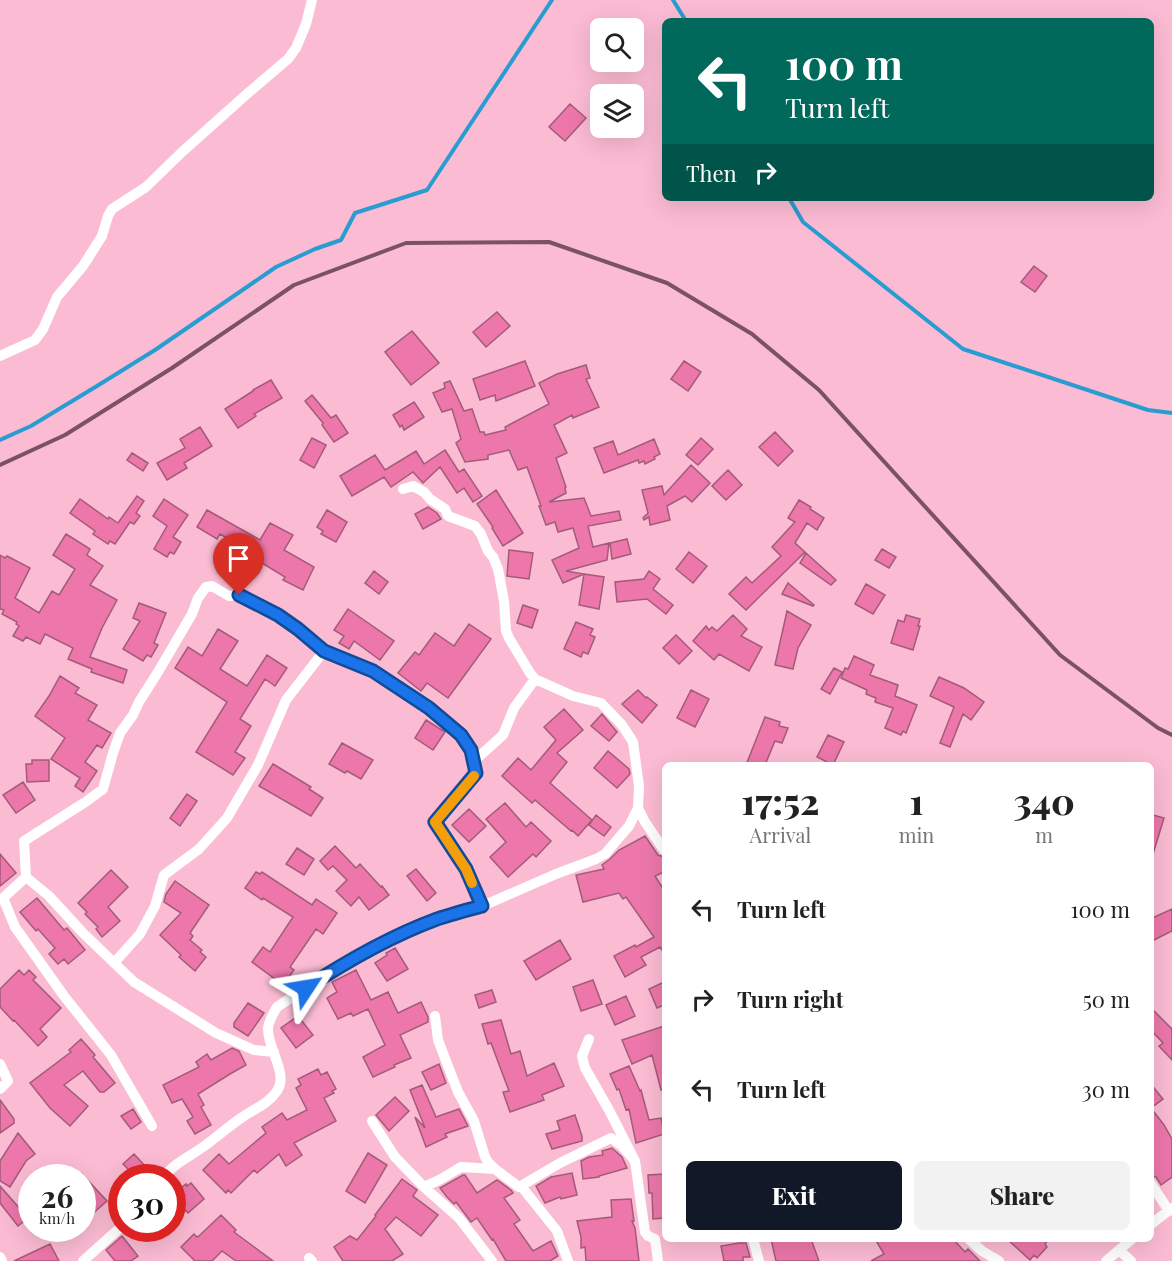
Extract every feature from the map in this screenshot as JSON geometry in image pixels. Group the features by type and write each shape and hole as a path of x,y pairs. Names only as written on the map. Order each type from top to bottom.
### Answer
{"street":[{"path":"0,356 35,340 43,329 57,297 83,266 102,236 112,209 146,188 215,122 288,59 296,48 306,24 312,0"},
{"path":"177,1164 264,1104 279,1088 281,1078 268,1029 271,1017 290,998 338,967 380,944 437,919 482,906 596,859 605,854 629,826 638,808 639,786 633,742 601,703 573,696 536,679 530,673 506,631 504,601 498,569 481,534 475,526 448,516 445,509 424,492 413,486 403,489"},
{"path":"274,1052 254,1050 216,1033 134,982 82,932 49,896 26,877 24,841 103,789 120,733 133,715 206,587 212,586 229,596 239,595 278,615 324,651 373,671 429,708 461,735 471,750 476,773 435,822 466,869 482,906"},
{"path":"114,963 140,934 155,906 164,875 199,849 227,818 258,765 286,700 324,651"},
{"path":"474,761 503,735 514,708 536,679"},
{"path":"638,808 662,847"},
{"path":"629,826 645,822"},
{"path":"26,877 3,897 15,927 64,996 111,1055 152,1126"},
{"path":"435,1016 438,1041 458,1092 474,1121 485,1156 495,1169 516,1186 521,1186 560,1163 611,1138 622,1146 635,1161"},
{"path":"589,1039 582,1056 585,1068 635,1161 645,1232 655,1239 658,1261"},
{"path":"0,1064 8,1080 0,1089"},
{"path":"372,1121 395,1157 459,1218 492,1261"},
{"path":"424,1186 461,1167 495,1169"},
{"path":"521,1186 557,1231 568,1261"},
{"path":"1154,1188 1170,1210 1154,1222"},
{"path":"83,1261 108,1239"},
{"path":"754,1242 759,1261"},
{"path":"972,1242 999,1261"},
{"path":"1106,1261 1128,1242"},
{"path":"1119,1250 1131,1261"}],"building":[{"path":"570,104 586,118 565,141 549,127"},
{"path":"1034,266 1047,276 1035,292 1021,282"},
{"path":"497,312 510,326 486,347 473,332"},
{"path":"412,331 439,363 411,385 385,352"},
{"path":"525,361 535,386 496,401 495,395 480,400 473,379"},
{"path":"684,361 701,372 688,391 671,379"},
{"path":"586,365 590,378 586,379 599,407 573,418 572,415 554,425 567,453 556,458 566,493 549,502 584,498 591,516 619,511 621,520 588,526 593,547 609,543 607,560 566,571 584,574 563,583 552,560 579,548 573,528 558,532 555,522 546,525 527,467 518,470 509,450 488,455 488,459 465,462 456,443 461,439 452,409 442,412 433,393 445,388 444,383 450,381 464,411 472,409 480,432 484,432 485,435 506,430 505,427 549,404 539,383 557,374"},
{"path":"271,380 282,398 254,414 256,416 238,428 225,409"},
{"path":"312,395 331,418 336,415 348,433 334,442 322,425 323,423 305,401"},
{"path":"414,402 424,417 404,430 393,415"},
{"path":"200,427 212,446 184,463 187,468 167,480 157,463 185,448 180,439"},
{"path":"775,432 793,451 778,466 759,447"},
{"path":"312,438 326,445 314,468 300,460"},
{"path":"701,438 713,449 698,465 686,455"},
{"path":"654,439 660,454 654,457 655,459 645,464 644,461 639,463 638,460 604,473 594,448 613,441 618,455"},
{"path":"445,450 459,472 464,469 482,496 473,502 464,488 457,493 440,467 423,483 413,472 391,487 384,477 352,496 340,476 375,455 385,470 416,451 424,464"},
{"path":"132,453 148,463 143,471 127,460"},
{"path":"691,465 710,483 692,502 685,496 667,506 670,520 650,525 649,517 644,520 643,518 648,513 642,490 662,486 664,495"},
{"path":"728,470 742,485 726,500 712,486"},
{"path":"496,490 523,533 503,546 477,504"},
{"path":"137,496 144,501 136,513 140,516 134,524 130,522 115,544 110,541 108,544 93,534 95,531 70,513 80,499 108,519 109,517 118,523"},
{"path":"164,499 188,515 173,537 181,542 174,554 170,552 167,557 154,549 167,526 153,516"},
{"path":"799,500 824,518 817,530 807,523 795,543 805,552 746,610 729,594 746,577 752,583 781,556 772,547 795,522 788,518"},
{"path":"428,507 441,519 423,529 415,514"},
{"path":"207,510 260,540 270,523 293,535 284,550 314,567 303,590 283,580 285,577 257,560 259,557 220,534 217,539 197,527"},
{"path":"327,510 347,522 336,542 321,534 323,531 317,527"},
{"path":"66,534 90,549 87,555 103,566 90,585 117,600 90,657 127,670 123,683 91,672 92,669 68,659 73,648 45,634 40,644 26,637 23,641 13,636 19,626 17,622 2,614 4,610 0,609 0,555 5,558 7,556 30,568 15,598 39,613 52,591 59,595 75,569 53,555"},
{"path":"627,539 631,554 612,559 610,543"},
{"path":"882,549 896,557 889,568 875,560"},
{"path":"509,550 533,553 529,579 507,576"},
{"path":"689,552 707,566 693,583 676,569"},
{"path":"806,553 836,580 831,585 800,563"},
{"path":"374,571 388,582 379,594 365,583"},
{"path":"649,571 660,579 653,589 673,605 666,614 647,599 617,602 615,582 644,579"},
{"path":"584,574 604,577 599,609 579,605"},
{"path":"788,583 814,605 782,594"},
{"path":"866,584 885,595 873,614 855,604"},
{"path":"139,603 166,613 154,643 158,645 151,657 147,655 143,661 123,649 140,621 133,618"},
{"path":"523,605 538,610 532,628 517,623"},
{"path":"348,609 394,641 380,660 354,641 349,649 339,643 344,636 334,630"},
{"path":"787,611 811,625 798,648 793,669 775,665"},
{"path":"733,615 747,629 741,636 762,647 749,671 719,654 714,660 693,641 706,626 709,630 712,627 717,631"},
{"path":"906,615 920,619 913,650 891,643 898,620 904,622"},
{"path":"576,622 593,629 590,635 595,637 588,654 583,652 581,657 564,649"},
{"path":"469,624 491,639 448,698 427,683 421,691 398,673 415,652 419,655 435,633 454,646"},
{"path":"218,629 238,641 220,669 247,686 267,655 287,668 275,686 265,679 240,719 251,726 235,752 245,758 233,775 196,752 227,702 175,668 188,647 202,656"},
{"path":"676,635 692,651 679,664 663,648"},
{"path":"854,656 874,665 870,675 898,685 895,696 917,705 906,733 903,731 901,735 885,728 893,708 875,702 876,698 866,694 867,690 841,678"},
{"path":"834,668 842,672 830,694 821,689"},
{"path":"60,676 79,688 75,693 97,705 88,720 111,733 102,748 97,745 85,762 97,771 83,792 75,786 80,778 51,759 65,738 35,716"},
{"path":"939,677 964,688 984,702 971,720 963,714 950,747 940,743 954,707 930,696"},
{"path":"638,690 657,705 642,723 622,704"},
{"path":"691,690 709,699 695,727 677,718"},
{"path":"564,709 583,730 557,753 567,762 550,783 592,820 578,836 535,800 532,803 502,776 518,758 531,770 556,740 544,727"},
{"path":"602,714 617,732 609,741 591,726"},
{"path":"765,717 780,722 779,726 788,728 782,743 775,741 766,762 747,762"},
{"path":"426,720 445,732 433,750 415,738"},
{"path":"828,735 844,742 834,762 827,762 817,757"},
{"path":"342,743 373,760 361,779 329,764"},
{"path":"608,751 629,769 630,774 617,788 594,768"},
{"path":"32,760 49,760 49,781 27,782 26,764 32,764"},
{"path":"273,764 311,787 309,789 323,798 311,816 259,786"},
{"path":"23,782 35,800 16,813 3,795"},
{"path":"187,794 197,801 180,826 170,818"},
{"path":"505,803 526,827 531,822 551,841 536,857 533,854 508,877 490,857 506,842 486,819"},
{"path":"469,809 486,826 469,842 452,825"},
{"path":"596,815 611,827 604,836 589,825"},
{"path":"1154,815 1164,818 1154,851"},
{"path":"645,836 658,855 662,856 662,873 655,876 662,887 662,950 660,947 641,957 646,965 625,977 614,956 654,937 626,897 623,899 619,893 583,902 576,875 604,869 602,865 619,850"},
{"path":"335,846 356,868 360,864 389,895 369,910 359,897 351,906 336,891 347,880 333,866 328,870 320,861"},
{"path":"297,848 314,859 304,875 286,864"},
{"path":"0,854 16,873 0,886"},
{"path":"416,869 436,893 427,901 407,876"},
{"path":"111,870 128,887 108,907 120,921 102,937 96,929 98,927 78,903"},
{"path":"256,872 260,874 262,872 312,905 316,899 337,913 323,934 316,929 290,967 294,970 283,985 252,962 263,947 270,952 293,917 245,888"},
{"path":"175,881 209,905 190,933 193,936 190,940 202,950 200,952 206,957 195,971 160,935 181,913 164,902 166,894"},
{"path":"37,898 64,930 67,928 85,950 68,964 64,959 58,964 49,954 55,948 20,912"},
{"path":"1172,909 1172,931 1154,940 1154,917"},
{"path":"560,940 571,959 536,980 524,961"},
{"path":"395,948 408,969 387,981 375,963"},
{"path":"19,970 24,975 29,970 36,977 33,980 61,1008 40,1029 47,1037 38,1046 0,1007 0,989"},
{"path":"356,970 371,1000 388,992 398,1013 421,1002 428,1017 428,1022 400,1035 411,1058 373,1077 363,1057 385,1045 368,1009 353,1016 351,1013 338,1019 327,998 337,992 332,982"},
{"path":"593,980 602,1004 581,1011 573,987"},
{"path":"662,983 662,1006 657,1008 649,989"},
{"path":"492,990 496,1002 479,1008 475,995"},
{"path":"626,996 635,1016 615,1025 606,1005"},
{"path":"248,1003 264,1013 248,1036 234,1027 234,1023"},
{"path":"1154,1011 1172,1029 1172,1060 1159,1046 1163,1043 1154,1033"},
{"path":"298,1016 313,1035 296,1048 281,1028"},
{"path":"501,1020 511,1054 520,1051 527,1076 554,1063 564,1086 542,1095 544,1100 510,1112 503,1092 509,1091 491,1043 488,1044 482,1024"},
{"path":"662,1027 662,1090 652,1055 632,1064 622,1040"},
{"path":"81,1039 115,1083 104,1092 100,1092 83,1071 64,1085 88,1106 70,1126 50,1108 30,1083 71,1052 69,1050"},
{"path":"232,1048 239,1051 246,1065 198,1094 204,1105 201,1107 211,1125 195,1134 187,1121 193,1117 182,1099 172,1103 163,1085 199,1067 196,1062 207,1054 211,1060"},
{"path":"439,1064 446,1083 431,1090 422,1072"},
{"path":"629,1066 641,1090 649,1120 661,1118 662,1135 636,1143 629,1109 626,1110 619,1089 617,1090 610,1074"},
{"path":"318,1069 321,1075 327,1072 336,1089 332,1091 334,1093 324,1098 336,1121 294,1143 302,1155 286,1166 279,1154 257,1173 254,1170 231,1193 228,1190 226,1193 203,1170 219,1154 229,1164 266,1133 262,1127 282,1113 287,1120 307,1110 296,1088 301,1085 298,1079"},
{"path":"422,1085 436,1117 459,1109 468,1126 445,1134 447,1137 426,1147 415,1117 425,1128 410,1090"},
{"path":"1154,1088 1163,1099 1154,1106"},
{"path":"395,1097 409,1111 389,1131 376,1115"},
{"path":"0,1100 14,1119 14,1123 0,1133"},
{"path":"133,1109 141,1122 131,1129 121,1116"},
{"path":"1154,1112 1172,1139 1172,1177 1161,1185 1154,1176"},
{"path":"575,1115 582,1141 552,1149 546,1134 560,1130 557,1121"},
{"path":"18,1133 35,1154 24,1164 18,1164 18,1174 10,1187 0,1181 0,1161"},
{"path":"612,1148 622,1157 627,1168 599,1177 583,1179 581,1161 603,1155 602,1151"},
{"path":"368,1153 387,1165 365,1203 346,1191"},
{"path":"134,1154 143,1164 123,1164"},
{"path":"572,1173 577,1195 561,1199 560,1197 545,1203 536,1186 551,1177"},
{"path":"662,1174 662,1218 653,1219 652,1193 649,1193 648,1175"},
{"path":"463,1175 477,1193 497,1180 511,1190 513,1193 504,1198 520,1220 514,1224 533,1251 551,1241 558,1256 550,1261 506,1261 477,1218 471,1222 456,1202 454,1204 440,1188"},
{"path":"402,1179 417,1190 413,1196 438,1215 421,1236 396,1217 385,1229 403,1254 392,1261 343,1261 334,1247 350,1236 357,1240"},
{"path":"191,1183 204,1199 188,1213 186,1211 186,1184 187,1186"},
{"path":"0,1186 18,1207 18,1226 0,1203"},
{"path":"96,1189 107,1201 96,1211"},
{"path":"631,1199 634,1221 632,1221 639,1261 586,1261 585,1247 581,1248 577,1221 612,1217 611,1200"},
{"path":"221,1215 236,1230 234,1232 273,1261 236,1261 222,1251 212,1261 195,1261 181,1247 194,1234 199,1236"},
{"path":"115,1242 127,1242 138,1256 131,1261 115,1261 106,1250"},
{"path":"772,1242 812,1242 819,1261 776,1261"},
{"path":"877,1242 956,1242 965,1252 968,1249 980,1261 871,1261 884,1254"},
{"path":"1010,1242 1047,1242 1047,1247 1037,1258 1034,1255 1030,1260"},
{"path":"746,1243 750,1257 743,1257 743,1261 724,1261 721,1246"},
{"path":"50,1244 59,1261 14,1261"}],"waterway":[{"path":"0,440 31,426 155,350 276,267 341,240 355,213 427,190 552,0"},
{"path":"673,0 684,18"},
{"path":"791,201 803,222 963,349 1148,410 1172,413"}],"railway":[{"path":"0,465 65,435 172,368 294,285 406,243 549,242 667,283 752,334 819,390 1060,655 1158,728 1172,735"}],"slow traffic":[{"path":"472,883 466,869 435,822 474,776"}],"route":[{"path":"239,595 278,615 324,651 373,671 429,708 461,735 471,750 476,773 435,822 466,869 482,906 437,919 380,944 306,988"}]}
